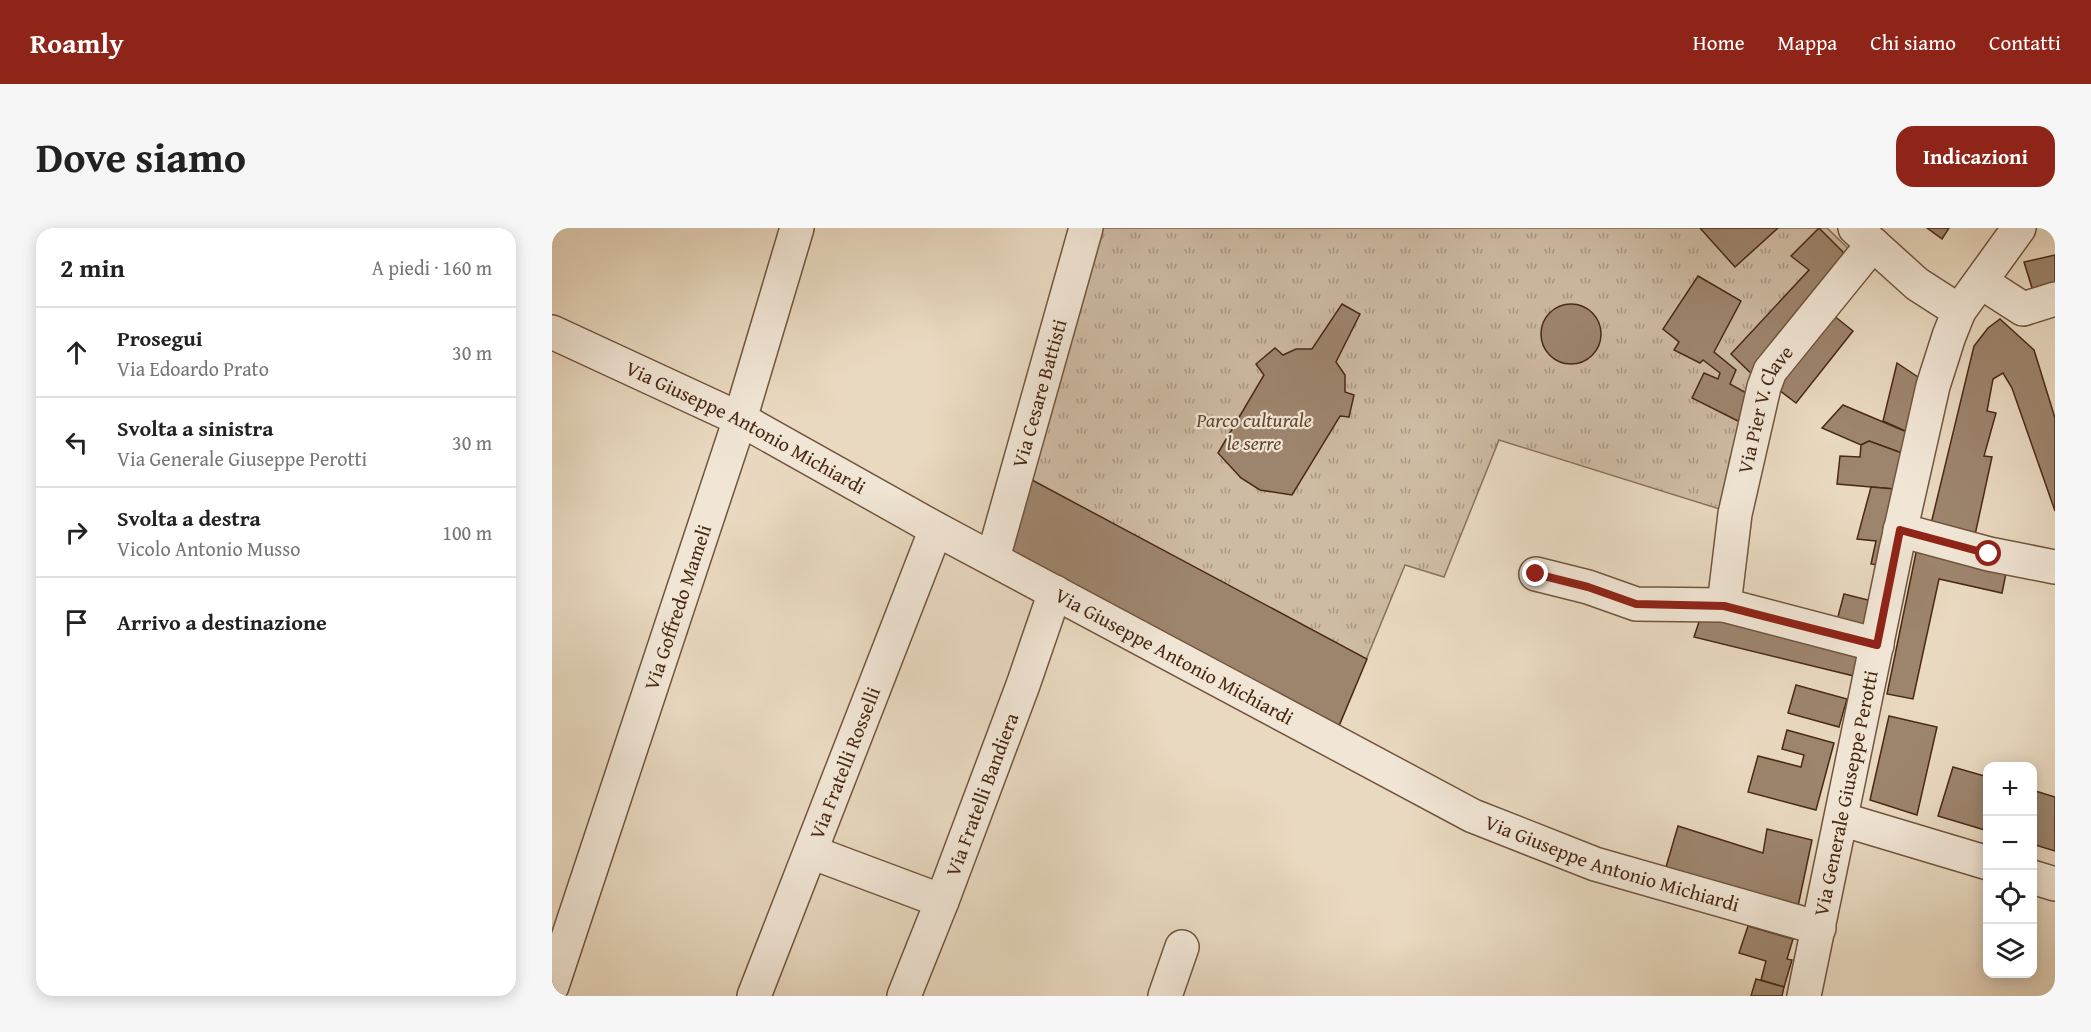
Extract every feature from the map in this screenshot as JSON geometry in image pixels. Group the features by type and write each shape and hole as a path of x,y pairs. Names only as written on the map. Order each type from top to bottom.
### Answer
{"street":[{"name":"Via Goffredo Mameli","path":"552,986 740,419 797,228"},
{"name":"Via Cesare Battisti","path":"993,558 1086,228"},
{"name":"Via Generale Giuseppe Perotti","path":"1804,996 1900,530 1933,386 1959,311 2019,228"},
{"path":"1864,236 1917,284 1959,311"},
{"name":"Via Pier V. Clave","path":"1724,606 1734,514 1761,398 1770,371 1864,236"},
{"path":"1981,282 2022,309 2055,299"},
{"name":"Via Giuseppe Antonio Michiardi","path":"552,332 740,419 936,529 1473,816 1595,864 1819,928"},
{"name":"Via Fratelli Rosselli","path":"754,996 936,529"},
{"path":"1900,530 1989,554 2055,567"},
{"path":"1536,574 1588,587 1636,604 1724,606 1877,645"},
{"name":"Via Fratelli Bandiera","path":"904,996 1023,685 1055,592"},
{"path":"1841,819 1983,862"},
{"path":"811,852 942,901"},
{"path":"2037,879 2055,884"},
{"path":"1165,996 1182,947"}],"green space":[{"name":"Parco culturale le serre","path":"1101,228 1827,228 1855,255 1757,381 1729,512 1499,440 1444,577 1405,565 1336,733 1011,554"}],"building":[{"path":"1700,228 1778,228 1735,267"},
{"path":"1819,228 1844,253 1755,377 1731,354 1809,270 1791,256"},
{"path":"1927,228 1949,228 1942,239"},
{"path":"2055,255 2055,286 2033,291 2024,262"},
{"path":"1698,276 1741,301 1714,352 1736,370 1730,384 1748,394 1744,424 1692,398 1704,373 1718,379 1720,373 1703,360 1700,363 1674,350 1679,342 1663,329"},
{"path":"1342,304 1360,314 1336,362 1345,375 1345,392 1354,395 1349,417 1340,416 1292,495 1260,490 1241,478 1218,453 1264,375 1256,364 1275,348 1283,355 1296,349 1312,349"},
{"path":"1571,304 1592,313 1601,334 1592,355 1571,364 1550,355 1541,334 1550,313"},
{"path":"1833,315 1853,331 1796,403 1775,387"},
{"path":"2000,319 2034,350 2055,418 2055,511 2012,388 2003,373 1993,379 1987,411 1996,413 1984,456 1992,457 1975,535 1930,528 1974,346 1988,328"},
{"path":"1897,363 1927,383 1914,435 1883,421"},
{"path":"1843,405 1914,435 1910,456 1869,441 1861,445 1822,428"},
{"path":"1869,441 1910,456 1906,490 1837,484 1840,456 1860,457 1861,445"},
{"path":"1032,480 1367,659 1336,733 1011,554"},
{"path":"1871,487 1906,490 1890,567 1871,564 1876,541 1857,539"},
{"path":"1917,548 2007,568 2002,593 1939,579 1913,699 1887,694"},
{"path":"1844,594 1872,601 1864,635 1835,628"},
{"path":"1703,610 1861,650 1854,676 1694,637"},
{"path":"1796,685 1847,699 1839,727 1788,713"},
{"path":"1889,716 1937,727 1917,815 1870,800"},
{"path":"1787,730 1834,743 1816,810 1748,792 1758,756 1801,767 1804,755 1782,749"},
{"path":"1953,767 1983,776 1983,830 1938,816"},
{"path":"2037,792 2055,797 2055,851 2037,846"},
{"path":"1678,826 1763,853 1767,829 1812,840 1797,911 1666,867"},
{"path":"1748,926 1793,939 1787,959 1792,960 1784,987 1761,980 1766,961 1739,953"},
{"path":"1756,979 1784,987 1782,996 1751,996"}],"route":[{"path":"1536,574 1588,587 1636,604 1724,606 1877,645 1900,530 1989,554"}]}
